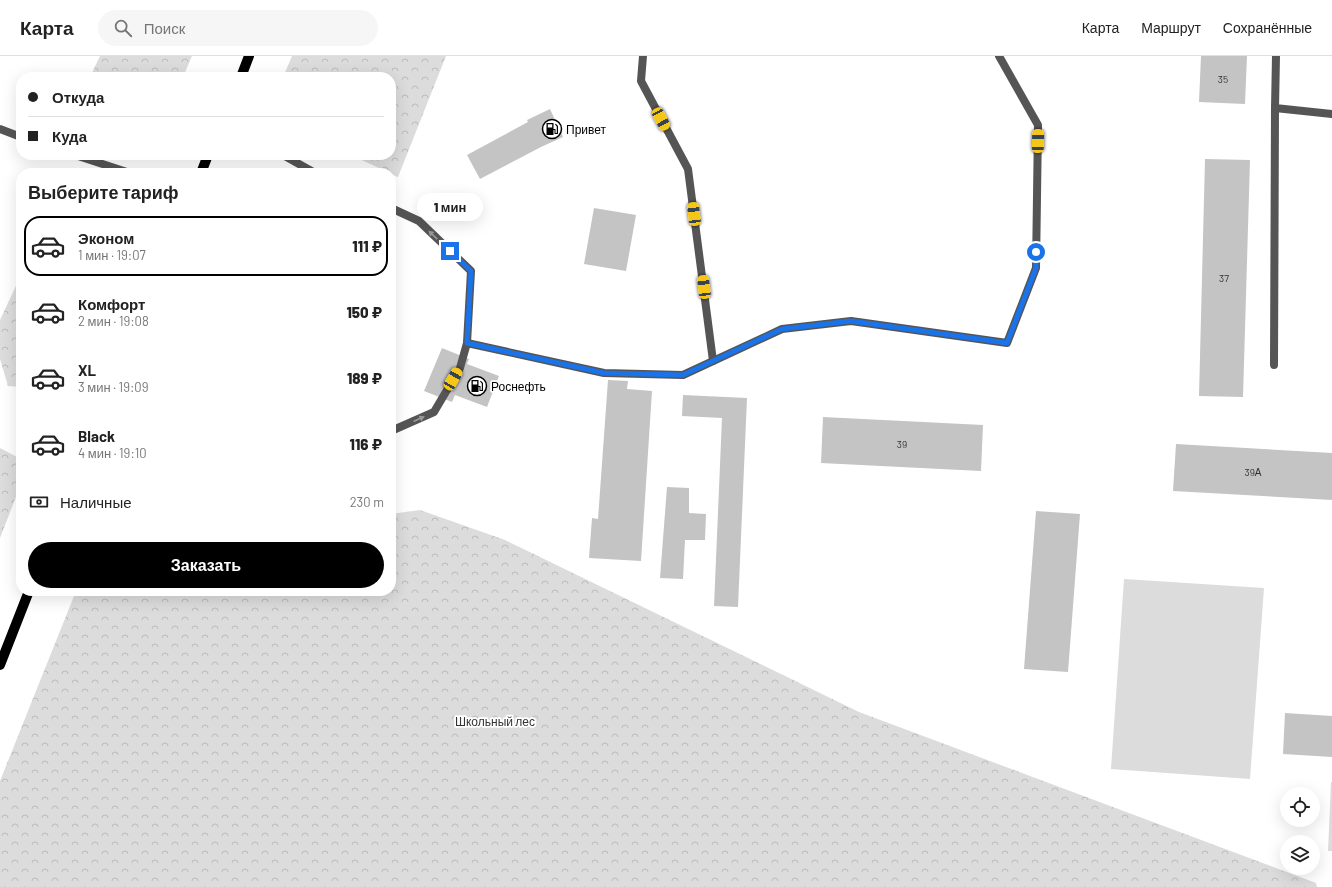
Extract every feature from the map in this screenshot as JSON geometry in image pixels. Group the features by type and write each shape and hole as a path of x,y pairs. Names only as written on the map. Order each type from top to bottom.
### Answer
{"main road":[{"path":"243,72 250,56"},
{"path":"0,665 27,596"}],"street":[{"path":"642,56 641,81 688,169 713,361"},
{"path":"467,343 604,373 683,375 782,329 851,321 1007,343 1036,268 1038,125 999,56"},
{"path":"1274,365 1276,56"},
{"path":"1275,108 1332,114"},
{"path":"0,129 16,135"},
{"path":"91,160 115,168"},
{"path":"292,160 306,168"},
{"path":"396,210 419,221 471,271 467,343 460,368 434,412 396,429"}],"green space":[{"path":"100,56 192,56 185,72 92,72"},
{"path":"292,56 446,56 398,177 396,176 396,168 379,168 362,160 396,160 396,72 285,72"},
{"path":"16,286 16,387 8,386 0,359 0,320"},
{"path":"0,448 16,456 16,497 0,538"},
{"name":"Школьный лес","path":"420,510 505,540 859,712 1280,870 1280,875 1295,875 1316,883 1317,887 0,887 0,781 74,596 396,596 396,513"},
{"path":"1124,579 1264,588 1250,779 1111,769"},
{"path":"1331,782 1332,851 1328,851"}],"building":[{"path":"1201,56 1247,56 1245,104 1199,102"},
{"path":"550,109 563,137 480,179 467,155 528,122 527,120"},
{"path":"1205,159 1250,160 1243,397 1199,396"},
{"path":"594,208 636,215 626,271 584,264"},
{"path":"442,348 469,359 467,364 499,376 487,407 455,395 452,402 424,391"},
{"path":"608,380 628,381 627,389 652,391 641,561 589,558 592,518 598,519"},
{"path":"683,395 747,398 738,607 714,606 722,418 682,416"},
{"path":"823,417 983,425 981,471 821,463"},
{"path":"1176,444 1332,453 1332,500 1173,491"},
{"path":"667,487 689,488 689,513 706,514 705,540 685,540 683,579 660,578"},
{"path":"1036,511 1080,514 1068,672 1024,669"},
{"path":"1285,713 1332,716 1332,757 1283,754"}],"place":[{"name":"Привет","path":"552,129"},
{"name":"Роснефть","path":"477,386"}],"route":[{"path":"450,251 471,271 467,343 604,373 683,375 782,329 851,321 1007,343 1036,268 1036,252"}]}
